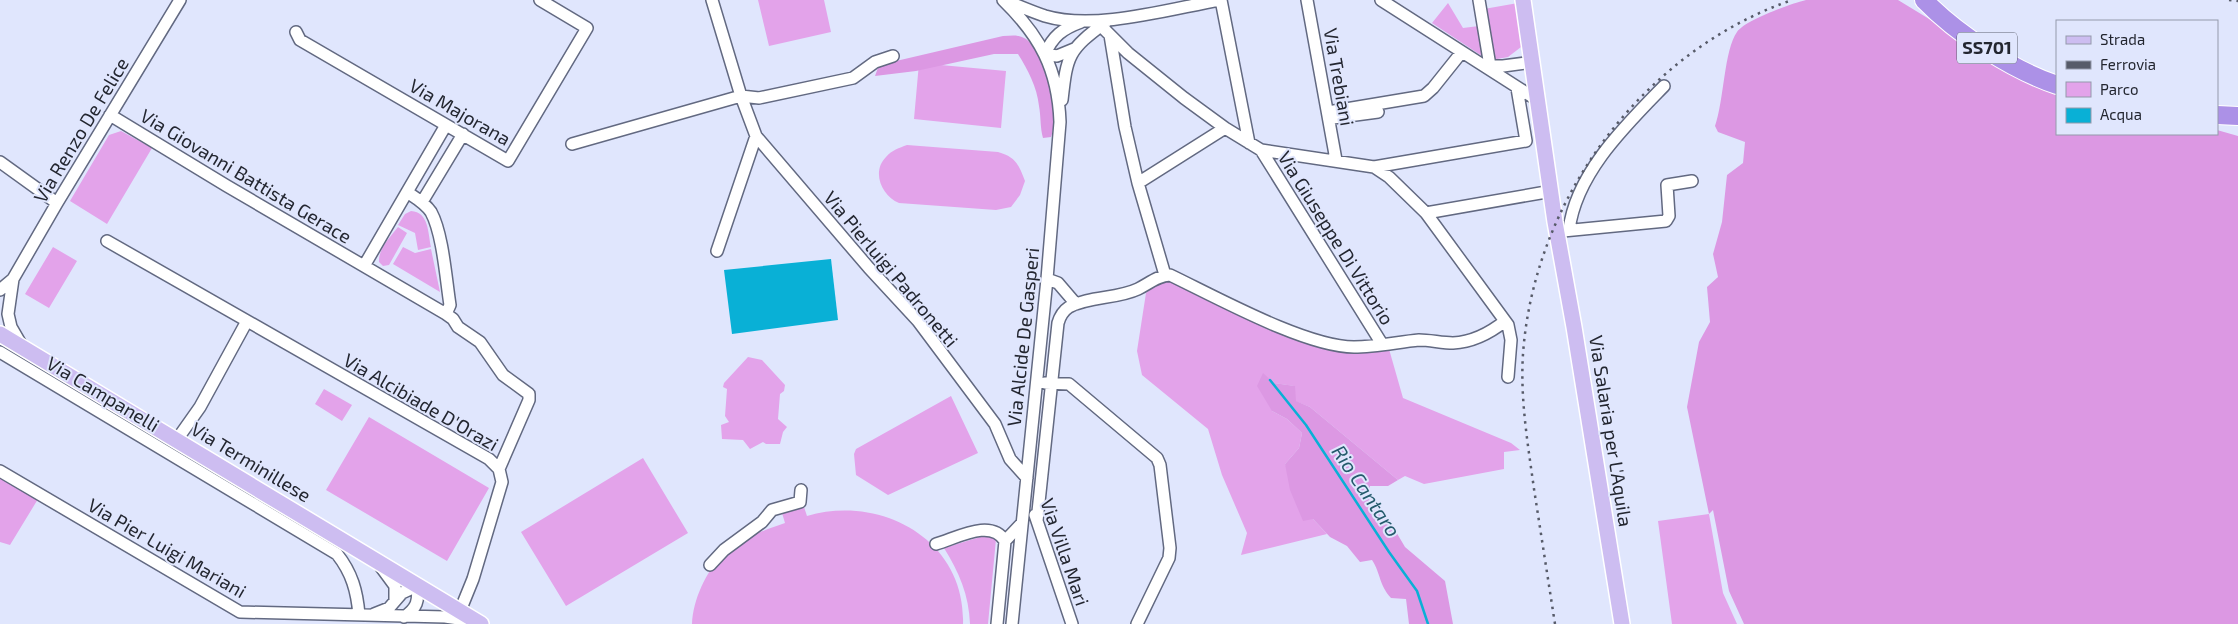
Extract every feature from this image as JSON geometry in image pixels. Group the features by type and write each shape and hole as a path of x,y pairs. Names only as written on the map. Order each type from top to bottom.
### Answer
{"highway":[{"name":"SS701","path":"1924,0 1954,26 1983,46 2014,65 2056,84"},
{"path":"2218,115 2238,116"}],"main road":[{"name":"Via Salaria per L'Aquila","path":"1523,0 1552,191 1563,235 1622,624"},
{"name":"Via Terminillese","path":"0,334 479,623"}],"street":[{"name":"Via Renzo De Felice","path":"0,290 13,279 180,0"},
{"name":"Via Majorana","path":"296,32 300,40 508,161 587,28 540,0"},
{"name":"Via Pierluigi Padronetti","path":"712,0 741,96 756,136 869,268 918,321 994,424 1010,459 1027,478"},
{"path":"1004,0 1046,17 1105,23 1220,0 1249,143"},
{"name":"Via Alcide De Gasperi","path":"1004,0 1039,41 1045,54 1055,82 1060,122 1048,279 1012,624"},
{"name":"Via Trebiani","path":"1307,0 1336,160"},
{"path":"1381,0 1539,102"},
{"path":"1480,0 1486,66"},
{"path":"1082,22 1059,32 1053,38 1045,54 1065,54 1074,49 1105,23"},
{"path":"1105,23 1110,35 1125,127 1138,183 1165,275"},
{"path":"1110,35 1128,53 1225,128 1261,150 1374,167 1526,141 1514,86"},
{"path":"1060,122 1066,71 1068,61 1074,49"},
{"path":"1328,115 1424,96 1433,88 1461,53"},
{"path":"572,144 741,96 759,98 853,78 875,62 893,56"},
{"path":"1486,66 1534,70 1525,83 1514,86"},
{"path":"1664,86 1629,121 1589,175 1574,205 1563,235 1666,221 1669,216 1667,185 1692,181"},
{"path":"1328,115 1378,112"},
{"name":"Via Giovanni Battista Gerace","path":"110,115 446,314 453,319 458,328 480,342 503,375 529,394 529,400 499,469"},
{"path":"364,266 446,125"},
{"path":"1138,183 1225,128"},
{"path":"422,202 463,134"},
{"path":"718,251 756,136"},
{"name":"Via Giuseppe Di Vittorio","path":"1261,150 1382,344"},
{"path":"0,162 57,203"},
{"path":"1374,167 1388,177 1426,213 1505,321 1511,340 1508,377"},
{"path":"1426,213 1552,191"},
{"path":"407,192 422,202 430,212 437,227 450,305 446,314"},
{"name":"Via Alcibiade D'Orazi","path":"107,241 489,459 499,469 502,482 472,579 460,611"},
{"path":"1037,521 1058,323 1061,314 1076,304 1137,290 1160,276 1170,275 1298,334 1331,344 1354,347 1420,340 1453,343 1470,341 1491,332 1505,321"},
{"name":"Via Renzo De Felice","path":"13,279 8,314 11,327 24,350"},
{"path":"1048,279 1058,283 1076,304"},
{"name":"Via Renzo De Felice","path":"0,314 10,301"},
{"path":"176,441 200,407 247,321"},
{"name":"Via Campanelli","path":"0,352 337,554 348,567 366,618"},
{"path":"1037,383 1070,384 1157,458 1160,465 1170,548 1169,558 1137,624"},
{"name":"Via Pier Luigi Mariani","path":"0,471 240,612 317,619 445,617 479,623"},
{"path":"710,565 724,550 762,522 772,510 800,502 801,490"},
{"name":"Via Villa Mari","path":"1026,491 1072,624"},
{"path":"997,624 1005,541 1022,523"},
{"path":"936,544 988,528 1000,534 1005,541"},
{"path":"375,560 395,586 395,600"},
{"path":"366,618 389,608 402,592 417,586 417,604 414,610 404,617"}],"green space":[{"path":"758,0 824,0 831,32 769,46"},
{"path":"1448,3 1463,28 1479,26 1483,47 1482,56 1432,23"},
{"path":"1518,3 1525,44 1508,57 1492,60 1484,9"},
{"path":"919,63 1006,71 1001,128 914,119"},
{"path":"121,131 152,148 107,224 70,201 109,135"},
{"path":"907,145 998,152 1009,156 1019,166 1025,181 1020,195 1011,207 996,210 899,203 893,200 883,189 880,183 879,170 888,155"},
{"path":"411,211 421,215 427,224 431,247 418,250 415,233 398,225 405,214"},
{"path":"398,227 407,233 389,265 383,266 379,262 379,257 386,243"},
{"path":"53,247 77,261 49,308 25,294"},
{"path":"403,247 415,253 431,249 440,292 393,264"},
{"path":"1159,282 1174,283 1229,310 1334,349 1359,353 1389,349 1403,398 1511,443 1520,450 1504,452 1504,469 1424,484 1405,476 1398,480 1310,407 1295,401 1294,386 1274,383 1272,411 1287,419 1302,433 1299,448 1285,464 1313,519 1327,534 1241,555 1247,533 1222,475 1208,429 1142,375 1137,351 1146,293"},
{"path":"748,357 762,360 785,385 784,391 780,394 778,419 787,427 783,432 780,444 766,444 763,442 750,449 743,440 722,439 721,425 729,422 725,416 727,389 723,387 724,383"},
{"path":"324,389 352,405 342,421 315,404"},
{"path":"951,396 978,453 888,495 856,475 854,454 856,449"},
{"path":"369,417 489,488 447,561 326,490"},
{"path":"643,458 688,533 566,606 521,532"},
{"path":"0,477 38,499 10,545 0,542"},
{"path":"804,507 807,516 835,511 863,512 890,518 914,530 934,547 950,569 960,594 963,624 692,624 701,586 711,569 723,555 745,540 785,523 782,513"},
{"path":"1709,514 1723,593 1737,624 1672,624 1658,521"},
{"path":"990,534 996,539 988,624 970,624 968,603 962,584 944,548"}],"shaded area":[{"path":"1806,0 1898,0 1944,28 1989,62 2056,91 2056,135 2218,135 2218,130 2238,136 2238,624 1744,624 1729,591 1713,510 1709,514 1687,407 1699,342 1710,322 1707,287 1718,277 1713,254 1722,222 1727,175 1743,163 1745,142 1718,132 1715,126 1729,51 1737,32 1742,27 1779,9"},
{"path":"1003,36 1023,37 1040,57 1049,85 1054,114 1051,137 1043,138 1040,110 1034,85 1029,72 1018,54 994,54 916,71 875,76 879,65"},
{"path":"1263,373 1274,383 1295,386 1296,401 1310,407 1398,480 1388,486 1370,486 1369,505 1392,525 1405,547 1445,581 1453,624 1409,624 1406,599 1391,598 1384,589 1372,560 1360,562 1347,546 1330,537 1313,519 1303,521 1290,490 1285,464 1299,448 1302,433 1287,419 1272,411 1257,386"}],"water":[{"path":"831,259 838,320 732,334 724,270"}],"waterway":[{"name":"Rio Cantaro","path":"1270,380 1306,425 1389,552 1417,591 1428,624"}],"railway":[{"path":"1555,624 1529,456 1522,371 1532,296 1549,240 1574,187 1606,138 1645,93 1689,55 1738,23 1792,0"},
{"path":"2229,0 2238,1"}]}
